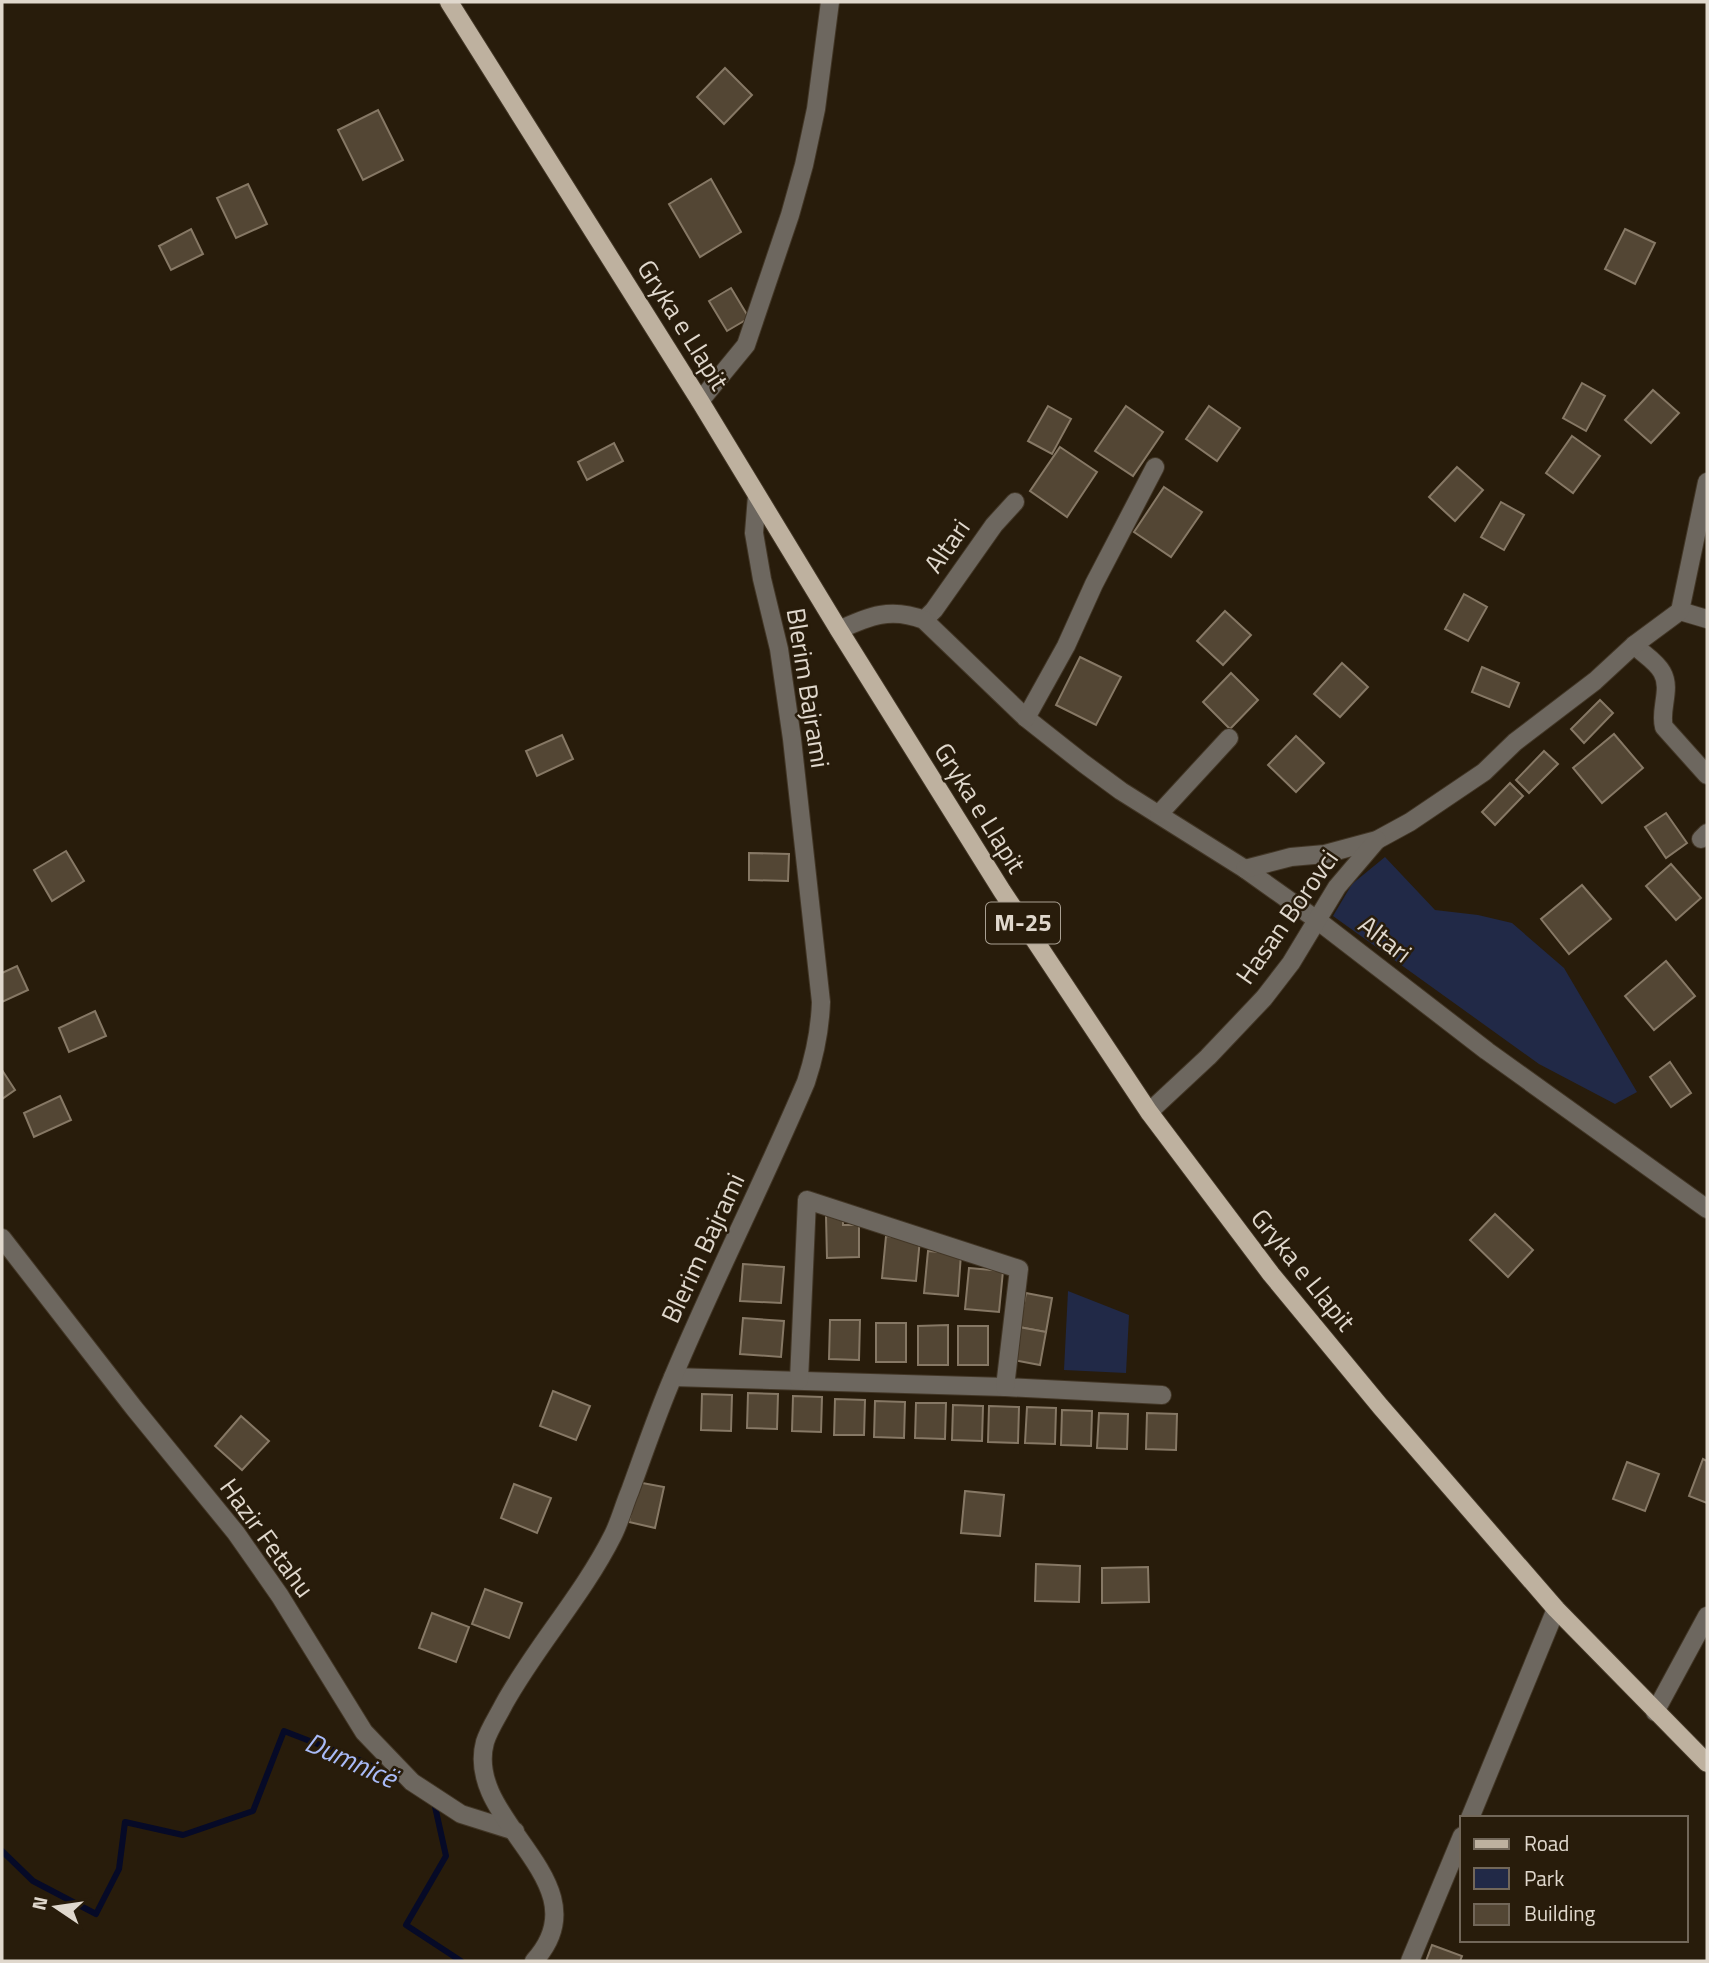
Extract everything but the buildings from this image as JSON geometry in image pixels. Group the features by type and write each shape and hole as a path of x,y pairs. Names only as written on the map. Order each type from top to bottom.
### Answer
{"main road":[{"name":"Gryka e Llapit","path":"449,2 700,401 839,631 1002,891 1149,1112 1288,1295 1380,1406 1556,1609 1707,1763"}],"street":[{"path":"700,401 746,345 779,249 804,165 814,120 830,2"},
{"path":"1026,718 1066,646 1094,584 1155,467"},
{"path":"1707,482 1680,611 1707,619"},
{"name":"Blerim Bajrami","path":"534,1961 549,1940 554,1911 548,1886 527,1847 499,1811 488,1788 483,1764 485,1742 518,1680 575,1599 613,1535 673,1377 806,1082 816,1054 821,1002 792,739 779,649 754,533 757,496"},
{"name":"Altari","path":"1014,502 924,620 1026,718 1092,770 1245,869 1317,920 1487,1051 1707,1209"},
{"name":"Hasan Borovci","path":"1245,869 1291,857 1325,854 1377,840 1451,796 1484,772 1515,742 1680,611"},
{"path":"839,631 884,613 909,614 924,620"},
{"path":"1634,645 1658,666 1665,679 1661,718 1664,727 1707,775"},
{"path":"1159,814 1229,738"},
{"name":"Hasan Borovci","path":"1149,1112 1208,1057 1264,998 1291,963 1337,887 1377,840"},
{"path":"799,1380 807,1200 1019,1269 1006,1387"},
{"name":"Hazir Fetahu","path":"2,1238 134,1408 236,1533 280,1596 364,1732 412,1782 460,1814 515,1831"},
{"path":"673,1377 1006,1387 1162,1395"},
{"path":"1471,1816 1556,1609"},
{"path":"1655,1712 1707,1616"},
{"path":"1410,1961 1460,1841"}],"green space":[{"path":"1385,857 1435,910 1478,915 1512,923 1564,968 1637,1092 1615,1104 1539,1064 1333,916 1352,884"},
{"path":"1068,1291 1129,1315 1126,1373 1064,1370"}],"waterway":[{"name":"Dumnicë","path":"2,1851 33,1881 96,1914 119,1869 125,1822 183,1835 253,1811 284,1731 359,1760 403,1782"},
{"name":"Dumnicë","path":"434,1802 446,1856 406,1925 461,1961"}]}
